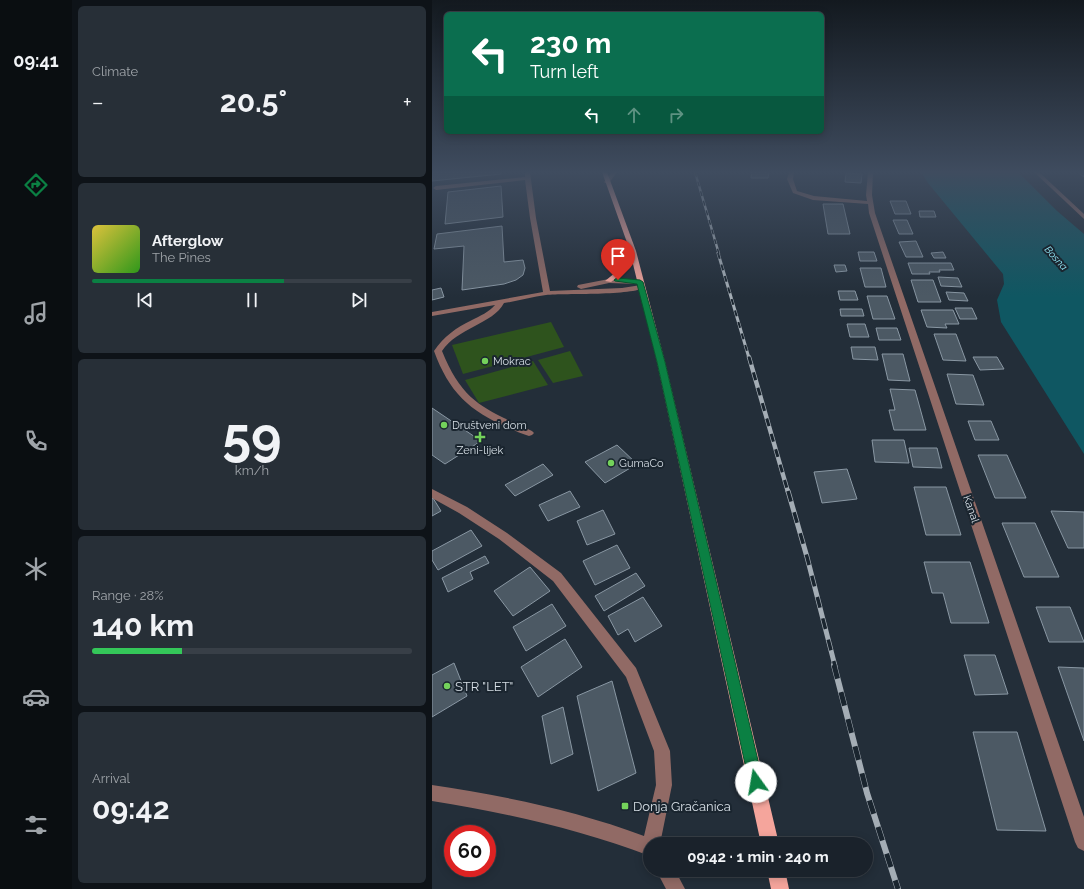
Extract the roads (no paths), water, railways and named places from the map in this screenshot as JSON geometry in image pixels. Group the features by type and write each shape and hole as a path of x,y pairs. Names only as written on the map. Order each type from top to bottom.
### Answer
{"main road":[{"path":"619,213 633,251 661,362 768,837"},
{"path":"609,280 624,270 633,251"},
{"path":"777,877 780,889"}],"street":[{"path":"532,213 547,293"},
{"name":"Kanal","path":"873,213 1084,842"},
{"path":"565,291 609,280 641,285"},
{"path":"432,314 547,293 565,291 622,290 641,285"},
{"path":"501,301 500,305 493,312 452,334 444,340 438,351 442,363 468,401 481,411 529,433"},
{"path":"432,493 463,510 503,536 557,577 631,673 662,751 664,785 653,837"},
{"path":"432,793 487,801 614,832 643,844"},
{"path":"669,877 676,889"}],"water":[{"name":"Bosna","path":"953,213 1060,213 1084,234 1084,454 1001,322 997,300 1004,284 1003,274"}],"railway":[{"path":"707,213 719,254"},
{"path":"718,253 749,358"},
{"path":"749,357 788,492"},
{"path":"788,491 807,557 835,666"},
{"path":"834,665 867,793 898,889"}],"place":[{"name":"Mokrac","path":"485,361"},
{"name":"Društveni dom","path":"444,425"},
{"name":"Zeni-lijek","path":"480,437"},
{"name":"GumaCo","path":"611,463"},
{"name":"STR \"LET\"","path":"447,686"},
{"name":"Donja Gračanica","path":"625,806"}]}
